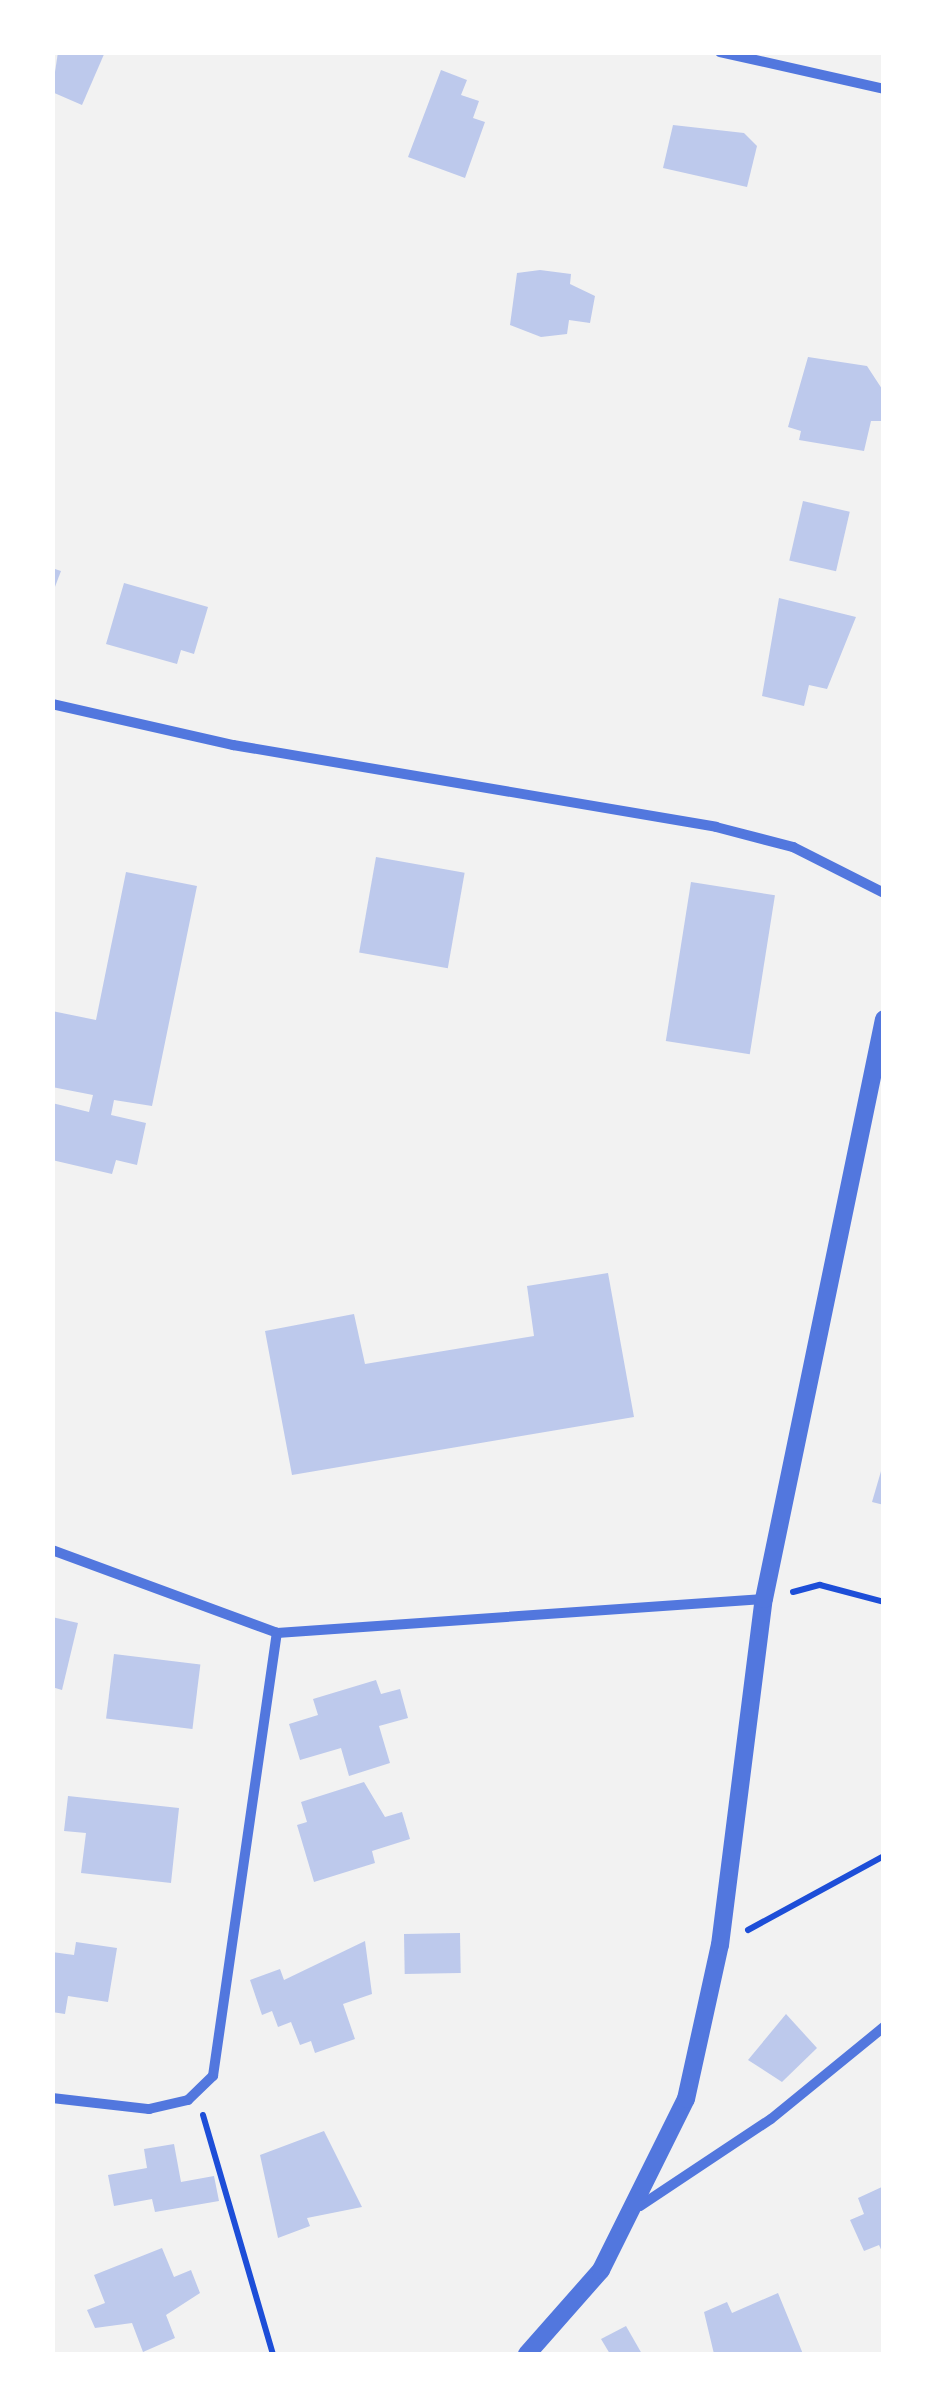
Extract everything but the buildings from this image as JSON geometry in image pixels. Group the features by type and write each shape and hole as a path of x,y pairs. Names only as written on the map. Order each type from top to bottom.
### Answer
{"street":[{"path":"720,52 884,89"},
{"path":"52,704 233,745 716,826 793,848 884,893"},
{"path":"527,2354 601,2270 640,2206 686,2099 720,1944 764,1599 875,1103 884,1019"},
{"path":"52,1550 276,1633 764,1599"},
{"path":"52,2098 149,2109 188,2100 213,2076 222,2036 276,1633"},
{"path":"640,2206 771,2119 884,2027"}],"path":[{"path":"764,1599 820,1586 884,1602"},
{"path":"720,1944 884,1856"},
{"path":"188,2100 208,2121 273,2354"}]}
